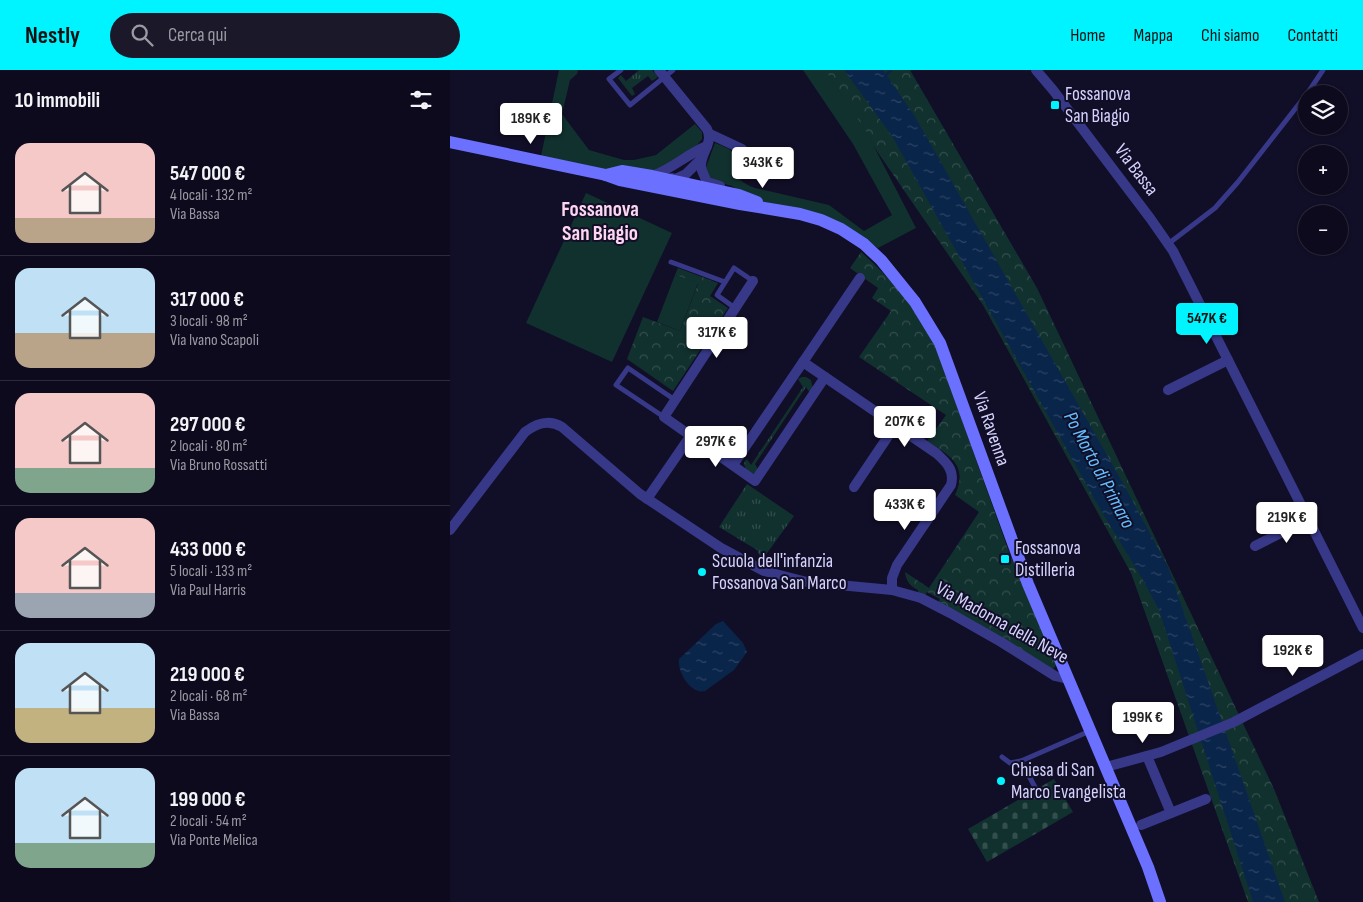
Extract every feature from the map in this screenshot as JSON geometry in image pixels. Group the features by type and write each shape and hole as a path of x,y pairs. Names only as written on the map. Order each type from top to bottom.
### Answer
{"main road":[{"name":"Via Ravenna","path":"450,142 606,175 620,180 672,185 739,195 777,209 821,220 841,229 864,244 898,281 930,325 948,362 1024,575 1148,867 1160,902"},
{"name":"Via Ravenna","path":"606,175 622,172 652,176 672,185 740,204 777,209"}],"street":[{"name":"Via Bassa","path":"1036,70 1168,244 1194,290 1363,628"},
{"path":"662,73 710,134 742,149 766,176"},
{"path":"710,134 701,167 707,182 729,189 739,195"},
{"path":"652,176 662,173 679,161 707,146"},
{"path":"672,185 703,157"},
{"path":"672,185 671,171 679,161"},
{"path":"733,465 860,278"},
{"path":"753,281 664,417 755,480 825,378"},
{"path":"1168,390 1228,360"},
{"path":"803,362 945,461 950,468 953,480 951,485 897,565 892,578 892,590"},
{"name":"Via Madonna della Neve","path":"450,530 525,432 537,425 550,422 562,427 647,499 721,548 764,571 807,582 892,590 914,596 935,605 1001,642 1055,676 1068,679"},
{"path":"854,487 895,426"},
{"path":"647,499 691,435"},
{"path":"1255,546 1308,519"},
{"path":"1106,767 1147,756 1234,722 1363,654"},
{"path":"1147,756 1171,813"},
{"path":"1141,825 1206,799"}],"lane":[{"path":"621,70 609,79 630,104 662,73 673,70"},
{"path":"1313,85 1323,70"},
{"path":"1168,244 1214,208 1238,182 1298,105"},
{"path":"671,262 726,282"},
{"path":"735,308 717,295 734,268 753,281"},
{"path":"664,417 616,385 628,368 675,400"},
{"path":"1002,757 1010,763 1021,761 1090,731"},
{"path":"1021,761 1036,789"}],"green space":[{"path":"559,70 578,70 577,74 570,80 562,114 589,150 624,160 634,160 656,155 695,124 702,132 702,139 697,145 663,168 653,171 607,170 541,156"},
{"path":"639,70 652,70 658,77 652,81 648,76 632,88 635,94 632,96 618,78 621,75 626,81"},
{"path":"803,70 825,70 866,131 916,228 878,248 861,236 808,211 755,200 732,186 713,181 705,170 715,143 732,151 735,174 740,180 755,188 829,205 864,231 892,215 853,144"},
{"path":"821,70 910,70 1037,288 1274,789 1319,902 1248,902 1131,573 983,305"},
{"path":"586,193 672,233 612,362 526,323"},
{"path":"861,252 883,273 913,308 936,348 1009,552 1057,664 1053,669 938,603 940,599 927,592 925,596 918,593 918,590 907,581 905,572 929,588 979,512 955,495 960,476 954,462 943,451 927,441 946,415 859,357 891,311 872,298 878,288 850,268"},
{"path":"678,268 718,283 710,296 728,308 673,391 627,359 643,317 680,331 698,284 675,275"},
{"path":"675,275 698,283 680,331 657,322"},
{"path":"802,377 811,380 813,389 810,393 806,387 755,464 759,471 753,474 746,471 744,462 747,459 751,465 803,387 798,379"},
{"path":"747,484 794,516 762,560 757,550 719,527"},
{"path":"1054,779 1073,812 987,862 968,829"}],"water":[{"name":"Po Morto di Primaro","path":"844,70 883,70 914,115 1124,485 1168,567 1285,902 1253,902 1159,610 1100,509 892,136"},
{"path":"723,621 743,643 747,652 734,670 705,691 695,690 683,676 680,670 679,659 716,624"}],"waterway":[{"path":"885,76 891,70"}],"place":[{"name":"Fossanova San Biagio","path":"1055,105"},
{"name":"Fossanova Distilleria","path":"1005,559"},
{"name":"Scuola dell'infanzia Fossanova San Marco","path":"702,572"},
{"name":"Chiesa di San Marco Evangelista","path":"1001,781"}],"district":[{"name":"Fossanova San Biagio","path":"600,221"}]}
